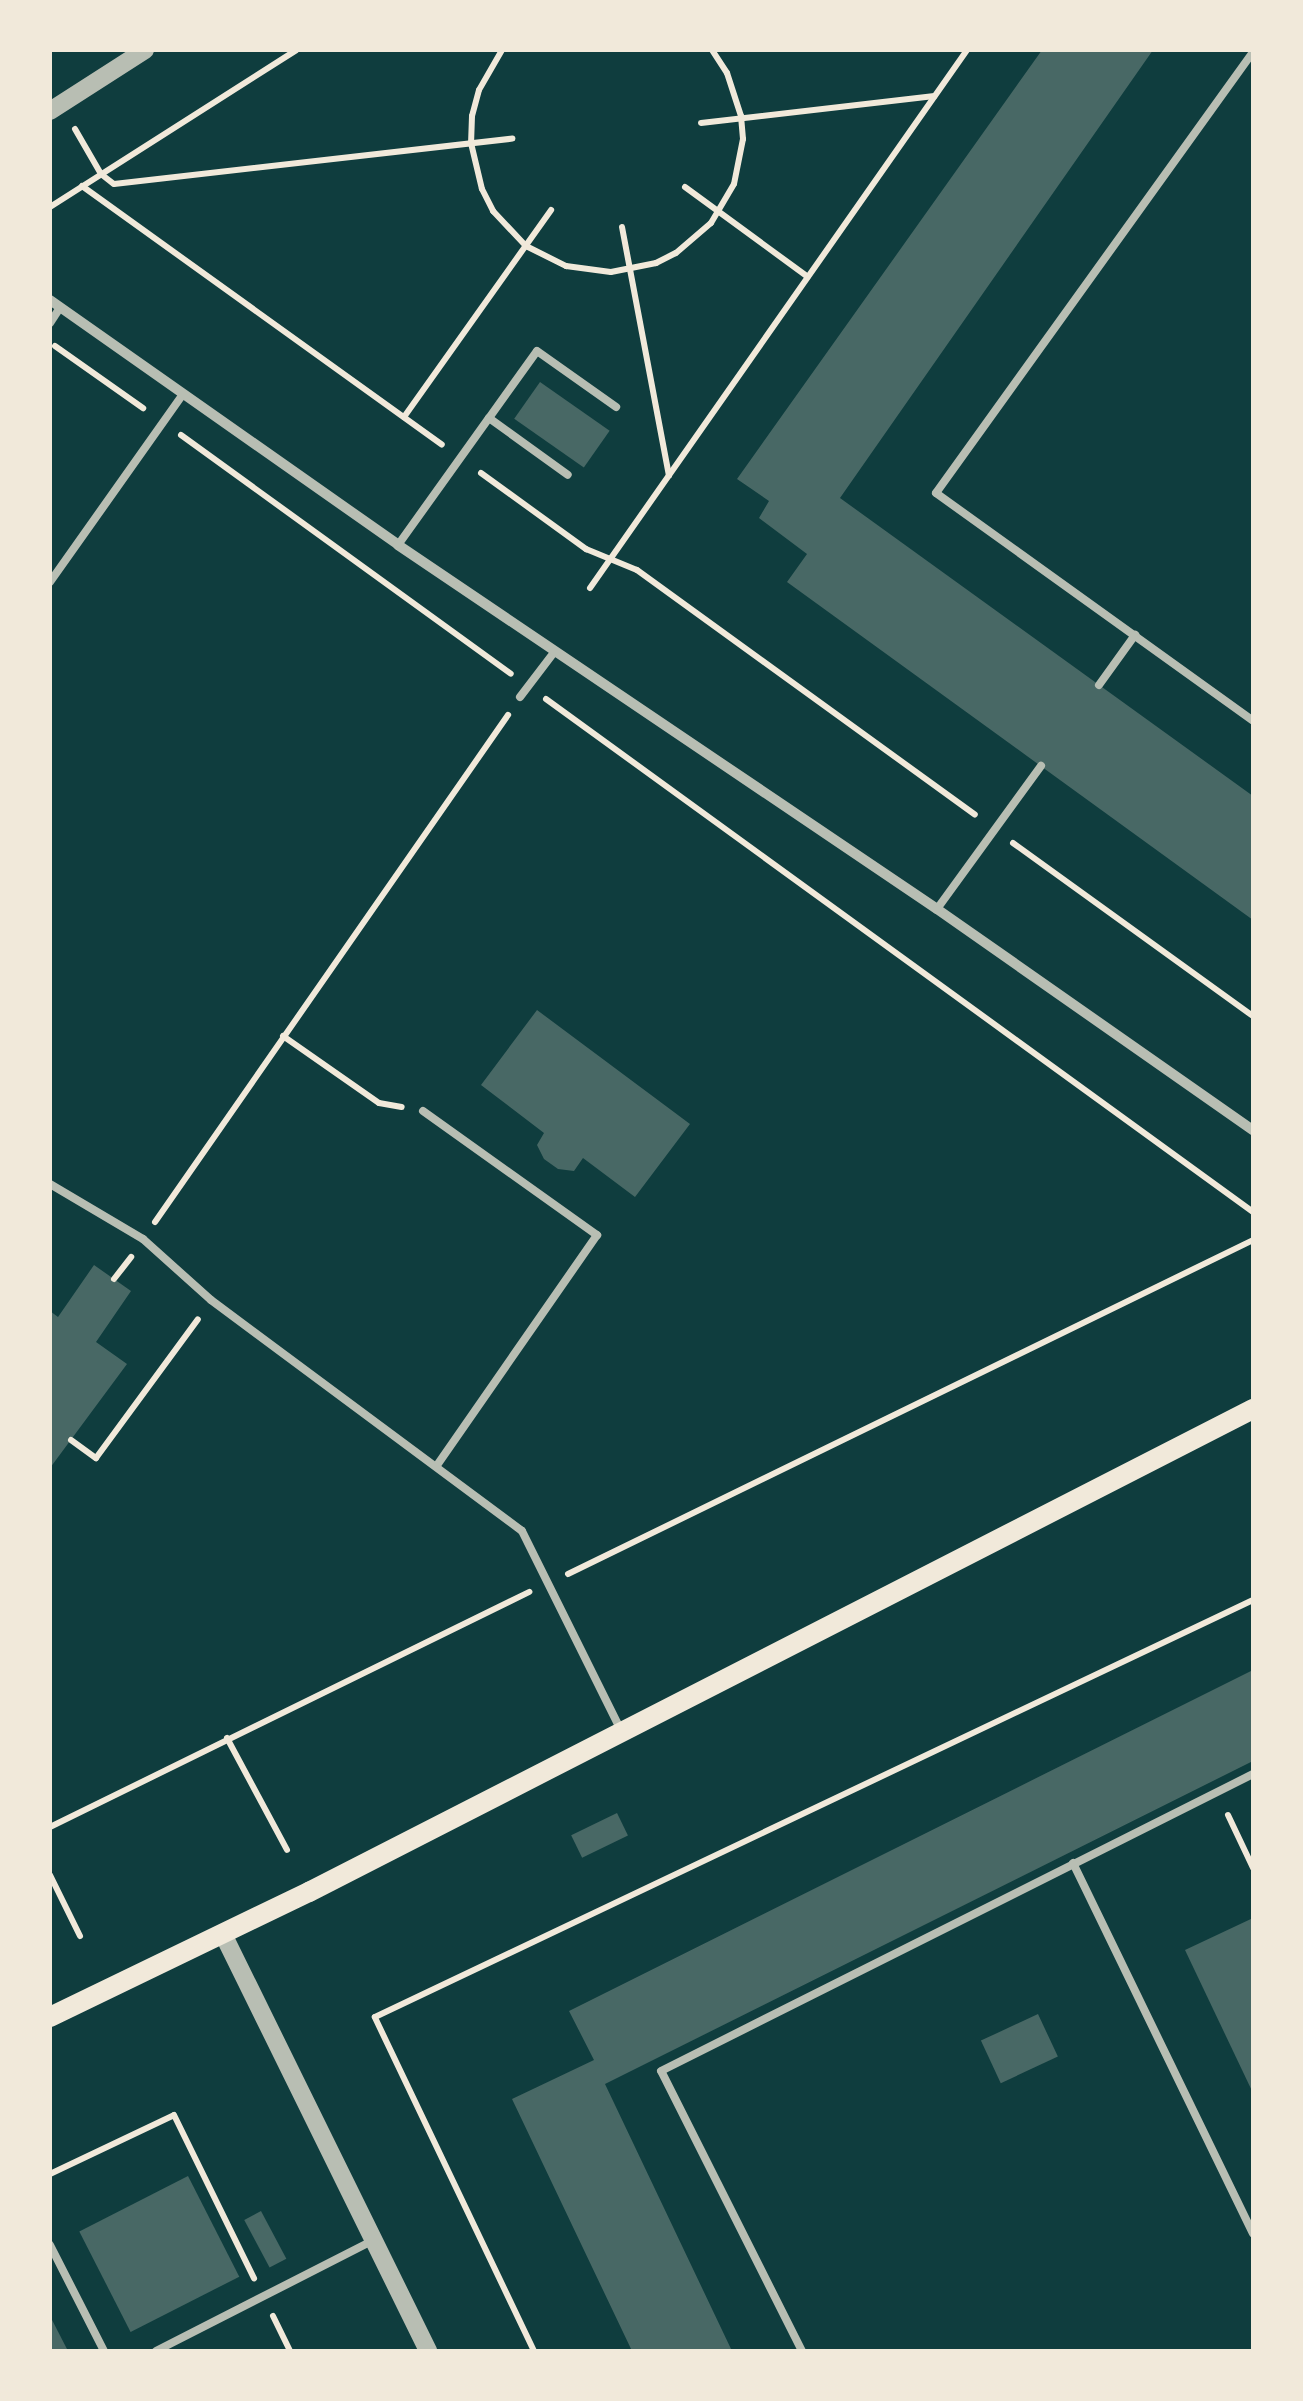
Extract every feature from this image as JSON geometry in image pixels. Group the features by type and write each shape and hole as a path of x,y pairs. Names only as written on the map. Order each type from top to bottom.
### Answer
{"main road":[{"path":"50,2017 224,1934 1253,1409"}],"street":[{"path":"50,112 146,50"},
{"path":"50,300 398,545 937,909 1253,1130"},
{"path":"224,1934 428,2351"}],"lane":[{"path":"1253,52 936,493 1253,721"},
{"path":"50,324 59,309"},
{"path":"398,545 537,352 616,407"},
{"path":"50,582 183,394"},
{"path":"489,418 568,475"},
{"path":"1099,685 1135,635"},
{"path":"520,697 554,650"},
{"path":"937,909 1041,766"},
{"path":"423,1111 598,1235 437,1466"},
{"path":"50,1184 144,1239 212,1300 522,1530 622,1732"},
{"path":"802,2351 661,2071 1253,1774"},
{"path":"1073,1863 1253,2234"},
{"path":"156,2351 374,2240"},
{"path":"50,2246 104,2351"}],"path":[{"path":"50,207 296,50"},
{"path":"502,50 479,90 471,143 474,167 493,211 526,246 566,266 588,271 630,270 676,253 719,212 740,162 741,118 727,73 712,50"},
{"path":"590,588 967,50"},
{"path":"701,123 935,96"},
{"path":"101,174 114,184 512,139"},
{"path":"82,186 586,549 637,570 1253,1016"},
{"path":"685,187 808,278"},
{"path":"404,417 551,210"},
{"path":"622,228 669,476"},
{"path":"50,342 1253,1212"},
{"path":"114,1279 520,697"},
{"path":"283,1036 378,1102 423,1111"},
{"path":"50,1827 1253,1240"},
{"path":"71,1440 96,1458 212,1300"},
{"path":"534,2351 375,2017 1253,1600"},
{"path":"227,1738 287,1850"},
{"path":"1217,1792 1253,1868"},
{"path":"50,1875 80,1936"},
{"path":"50,2174 174,2115 290,2351"}],"building":[{"path":"1042,50 1153,50 840,498 1253,796 1253,920 787,582 807,554 759,518 769,501 737,479"},
{"path":"540,382 610,431 584,468 514,419"},
{"path":"537,1010 690,1124 635,1197 583,1158 574,1171 558,1169 544,1159 537,1145 544,1133 481,1085"},
{"path":"94,1265 131,1291 96,1342 127,1364 50,1468 50,1311 58,1317"},
{"path":"1253,1670 1253,1761 605,2084 732,2351 632,2351 512,2099 594,2060 569,2011"},
{"path":"617,1813 628,1835 582,1858 571,1835"},
{"path":"1253,1918 1253,2093 1185,1950"},
{"path":"1038,2014 1058,2057 1001,2083 981,2041"},
{"path":"188,2176 239,2277 131,2332 79,2231"},
{"path":"261,2211 286,2259 270,2268 244,2220"},
{"path":"50,2316 68,2351 50,2351"}]}
